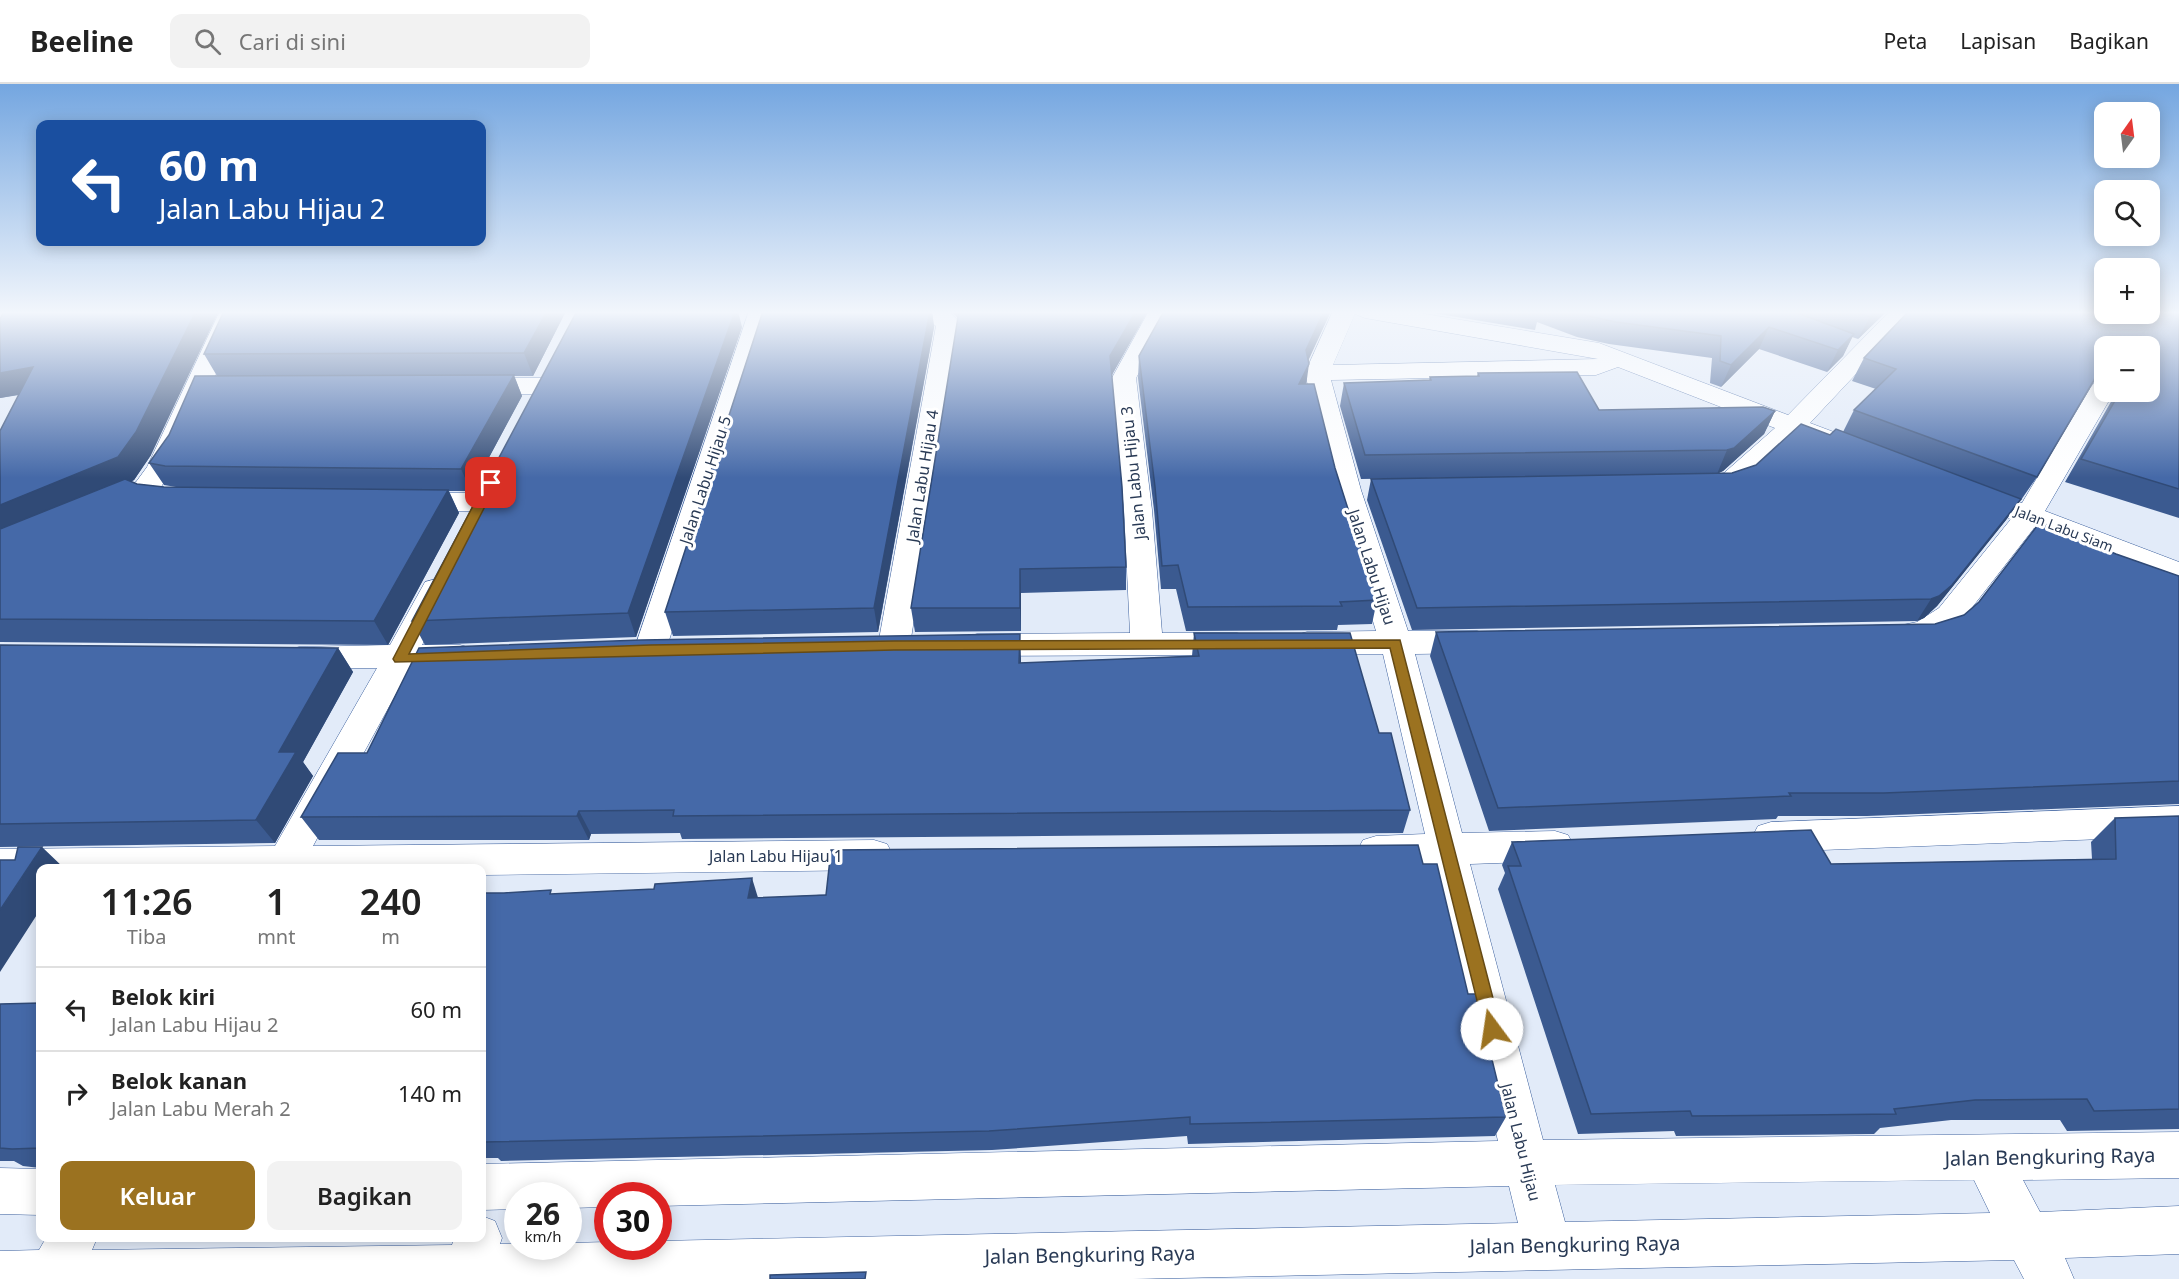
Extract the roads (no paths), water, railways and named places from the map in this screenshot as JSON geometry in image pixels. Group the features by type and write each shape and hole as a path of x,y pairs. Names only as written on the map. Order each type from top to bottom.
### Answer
{"street":[{"path":"83,514 158,493 167,456 209,387 215,367"},
{"name":"Jalan Labu Hijau 5","path":"685,649 638,650 734,367"},
{"name":"Jalan Labu Hijau 4","path":"894,645 942,367"},
{"name":"Jalan Labu Hijau 3","path":"1130,367 1124,378 1138,510 1148,644"},
{"path":"1320,367 1317,373 1600,367"},
{"path":"1639,367 1857,450"},
{"path":"1679,487 1722,484 1734,479 1792,426 1838,367"},
{"name":"Jalan Labu Hijau","path":"1317,373 1359,490 1446,850 1547,1246"},
{"path":"448,386 548,375 527,415"},
{"path":"1871,635 1919,634 1936,628 1950,616 2029,515 2095,402"},
{"name":"Jalan Labu Siam","path":"1986,499 2179,573"},
{"path":"388,501 480,503"},
{"path":"284,864 399,659 448,565"},
{"path":"859,646 1503,641"},
{"path":"270,657 399,659 485,656"},
{"path":"1742,839 2179,821"},
{"path":"1339,851 1588,845"},
{"name":"Jalan Labu Hijau 1","path":"284,864 908,855"},
{"name":"Jalan Labu Hijau 1","path":"0,865 36,865"},
{"name":"Jalan Bengkuring Raya","path":"486,1230 1527,1163 2179,1155"},
{"path":"1986,1157 2050,1279"},
{"path":"0,1191 36,1192"},
{"name":"Jalan Bengkuring Raya","path":"486,1231 1547,1246 2027,1236 2179,1230"},
{"name":"Jalan Bengkuring Raya","path":"0,1275 58,1264 338,1242"}]}
